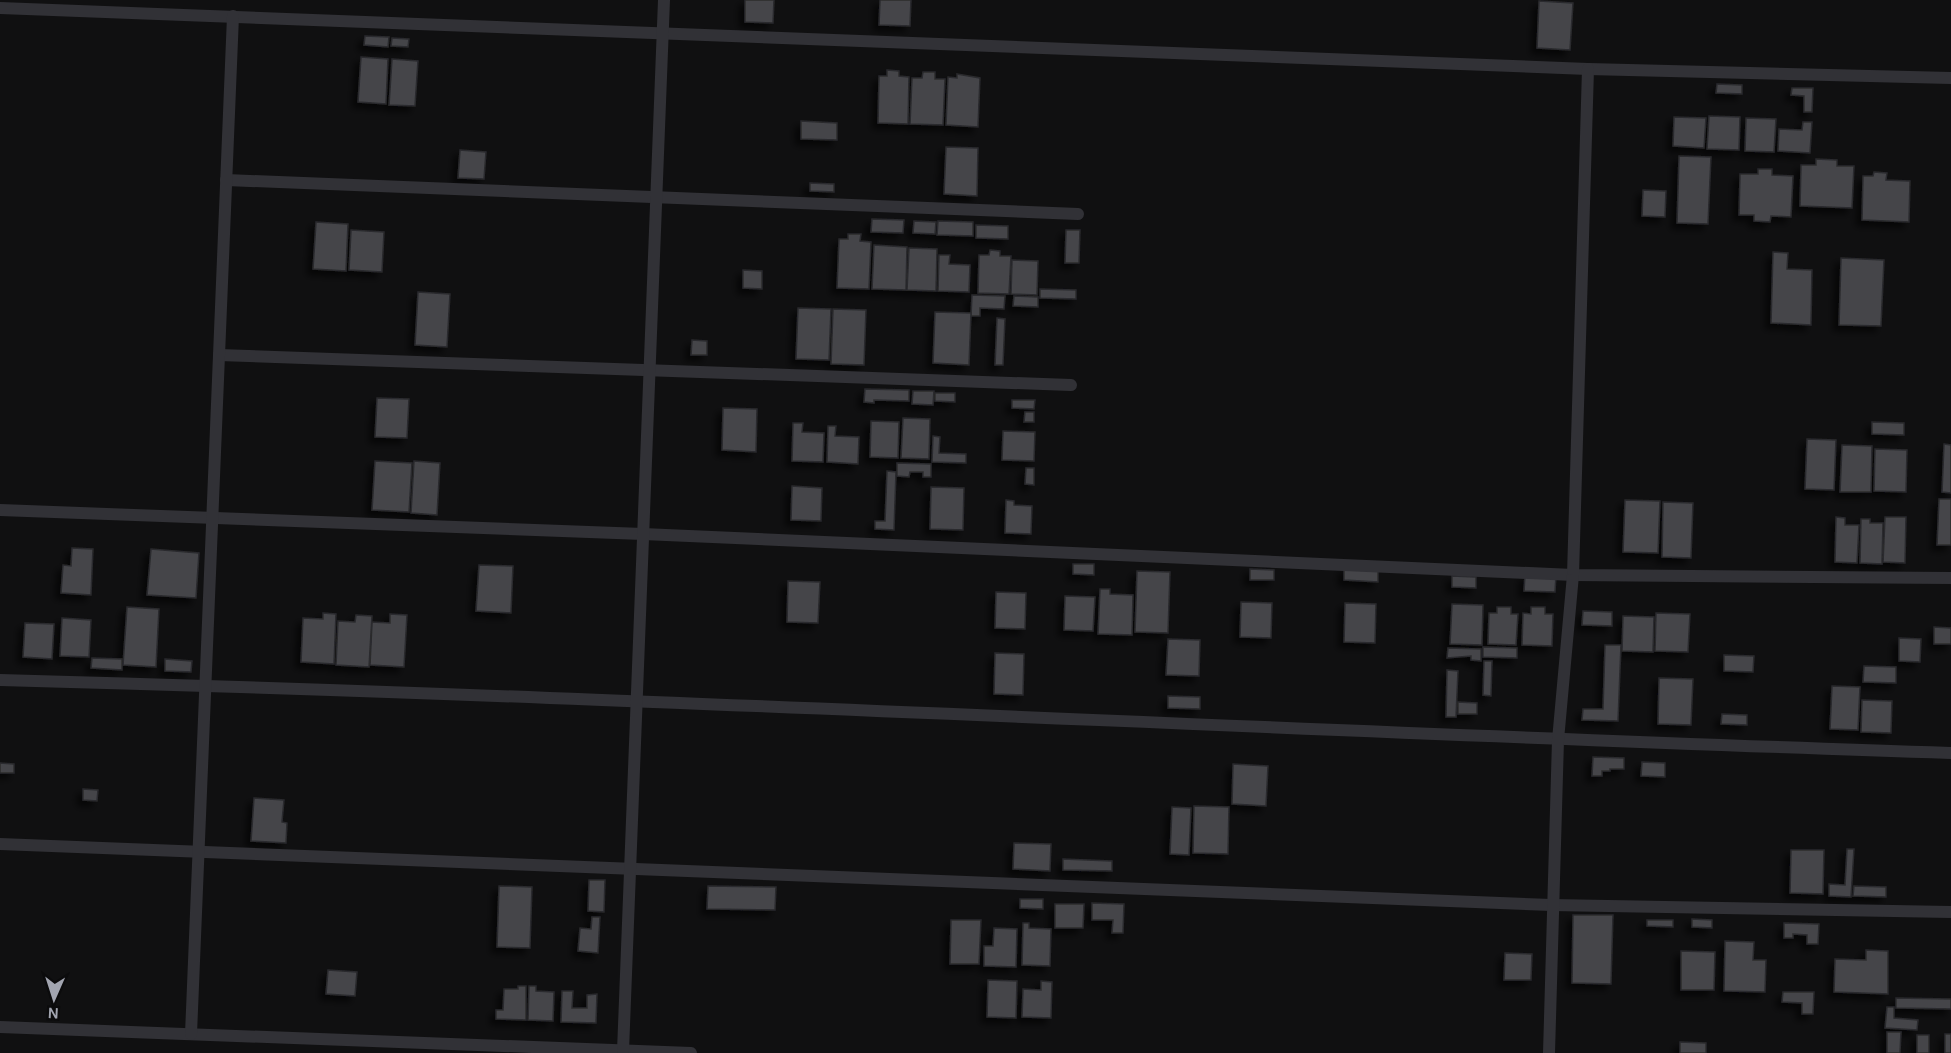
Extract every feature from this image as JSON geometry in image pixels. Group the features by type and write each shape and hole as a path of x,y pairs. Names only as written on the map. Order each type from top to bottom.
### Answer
{"street":[{"path":"623,1051 664,0"},
{"path":"0,8 1588,69 1951,78"},
{"path":"191,1034 233,16"},
{"path":"1549,1053 1557,740 1573,575 1588,69"},
{"path":"226,180 1078,214"},
{"path":"219,355 1071,385"},
{"path":"0,510 643,534 1573,575 1951,578"},
{"path":"0,680 637,701 1557,740 1951,753"},
{"path":"0,844 630,871 1551,905 1951,912"},
{"path":"0,1027 691,1053"}],"building":[{"path":"745,0 774,0 773,23 745,22"},
{"path":"880,0 911,0 910,26 879,25"},
{"path":"1539,1 1573,3 1570,50 1537,48"},
{"path":"365,36 389,37 388,47 364,45"},
{"path":"392,38 409,39 408,47 391,46"},
{"path":"361,57 388,59 386,104 358,102"},
{"path":"392,59 418,61 415,106 389,105"},
{"path":"887,70 899,71 899,76 909,77 908,124 878,123 879,76 887,76"},
{"path":"923,72 935,72 935,79 945,79 943,125 910,124 912,78 922,78"},
{"path":"957,74 980,78 978,127 946,125 948,77 957,78"},
{"path":"1717,84 1742,85 1742,94 1716,93"},
{"path":"1792,88 1813,88 1812,112 1804,112 1804,96 1791,95"},
{"path":"1709,116 1740,117 1739,150 1707,149"},
{"path":"1674,117 1706,118 1704,148 1673,146"},
{"path":"1746,118 1776,119 1774,152 1745,151"},
{"path":"801,121 837,123 837,140 801,139"},
{"path":"1803,122 1812,122 1810,153 1778,151 1779,129 1802,130"},
{"path":"946,147 978,148 977,196 944,194"},
{"path":"460,150 486,152 484,179 458,178"},
{"path":"1679,156 1711,157 1708,224 1677,223"},
{"path":"1816,159 1837,160 1837,166 1854,166 1852,208 1800,206 1801,165 1816,165"},
{"path":"1758,169 1772,169 1772,175 1793,176 1791,217 1771,216 1770,222 1754,221 1754,215 1739,215 1740,174 1758,174"},
{"path":"1874,172 1887,173 1886,180 1910,181 1909,222 1862,220 1863,176 1873,176"},
{"path":"810,183 834,184 834,192 810,191"},
{"path":"1643,190 1666,191 1665,217 1642,216"},
{"path":"872,219 904,220 903,233 871,232"},
{"path":"914,221 936,222 935,234 913,233"},
{"path":"938,221 973,222 973,236 937,235"},
{"path":"316,222 348,224 346,271 313,269"},
{"path":"976,225 1008,226 1008,239 976,238"},
{"path":"351,230 384,232 382,272 349,270"},
{"path":"1066,230 1080,230 1079,263 1065,263"},
{"path":"848,234 861,234 860,241 871,242 869,289 837,288 839,239 848,239"},
{"path":"874,245 907,247 906,290 872,289"},
{"path":"909,248 937,249 936,291 907,290"},
{"path":"990,250 1000,251 1000,256 1011,256 1009,294 978,293 979,255 989,255"},
{"path":"1773,252 1788,253 1787,269 1812,270 1811,325 1771,323"},
{"path":"939,255 950,255 949,264 970,265 969,292 938,291"},
{"path":"1841,258 1884,260 1881,326 1839,325"},
{"path":"1012,260 1038,261 1037,295 1011,294"},
{"path":"743,270 762,271 762,289 743,288"},
{"path":"1040,289 1076,290 1076,299 1040,298"},
{"path":"418,292 450,294 447,347 415,345"},
{"path":"972,295 1005,296 1004,309 980,308 980,316 971,316"},
{"path":"1014,296 1038,297 1038,307 1013,306"},
{"path":"798,308 831,309 829,360 796,359"},
{"path":"833,309 866,310 864,365 831,364"},
{"path":"935,312 971,313 969,365 933,363"},
{"path":"997,318 1005,319 1003,365 995,365"},
{"path":"692,340 707,341 707,355 691,355"},
{"path":"865,389 909,390 909,401 864,402"},
{"path":"913,391 934,391 933,405 912,404"},
{"path":"935,393 955,393 955,402 935,401"},
{"path":"377,398 409,399 407,438 375,437"},
{"path":"1012,400 1035,400 1034,409 1012,408"},
{"path":"723,408 757,409 756,452 722,450"},
{"path":"1025,412 1034,412 1034,422 1024,422"},
{"path":"903,418 930,419 929,459 901,458"},
{"path":"871,421 899,422 898,458 870,457"},
{"path":"1872,422 1904,423 1904,435 1872,434"},
{"path":"793,423 803,423 802,432 824,433 823,462 792,461"},
{"path":"828,426 836,426 835,436 859,437 858,464 827,462"},
{"path":"1003,431 1035,432 1034,461 1002,460"},
{"path":"933,436 940,437 939,453 966,454 966,463 932,462"},
{"path":"1807,439 1836,440 1834,490 1805,489"},
{"path":"1944,444 1951,445 1951,493 1942,492"},
{"path":"1842,445 1872,446 1871,492 1840,492"},
{"path":"1875,449 1907,450 1906,492 1874,491"},
{"path":"375,461 412,463 409,512 372,510"},
{"path":"414,461 440,463 437,515 411,513"},
{"path":"897,463 931,464 931,477 923,477 923,472 910,472 909,477 897,476"},
{"path":"1026,468 1034,468 1034,485 1025,484"},
{"path":"887,471 896,472 894,530 875,529 875,521 885,521"},
{"path":"792,486 822,488 821,521 791,520"},
{"path":"931,487 964,488 963,530 930,529"},
{"path":"1939,499 1951,499 1951,545 1937,545"},
{"path":"1006,500 1014,501 1014,505 1032,506 1031,534 1005,533"},
{"path":"1625,500 1660,501 1658,553 1623,552"},
{"path":"1663,502 1693,503 1691,558 1662,557"},
{"path":"1836,517 1845,518 1845,525 1859,525 1857,563 1835,562"},
{"path":"1885,517 1906,517 1905,563 1883,562"},
{"path":"1861,519 1870,519 1870,523 1883,523 1882,564 1860,563"},
{"path":"72,548 93,549 91,595 61,593 63,565 71,566"},
{"path":"151,549 199,553 196,598 147,595"},
{"path":"1073,564 1094,564 1094,575 1073,574"},
{"path":"479,565 513,566 511,613 476,611"},
{"path":"1344,568 1378,569 1378,582 1344,580"},
{"path":"1250,569 1274,570 1274,580 1250,580"},
{"path":"1137,571 1170,572 1168,633 1135,632"},
{"path":"1525,575 1556,576 1555,592 1524,591"},
{"path":"1452,576 1476,577 1476,588 1452,587"},
{"path":"788,581 820,582 818,623 787,622"},
{"path":"1100,589 1110,589 1110,594 1133,595 1132,635 1098,634"},
{"path":"996,592 1026,593 1025,629 995,628"},
{"path":"1065,596 1095,597 1093,631 1064,630"},
{"path":"1241,602 1272,603 1271,638 1240,637"},
{"path":"1345,603 1376,604 1375,643 1344,642"},
{"path":"1452,604 1483,605 1482,645 1450,644"},
{"path":"127,607 159,609 156,667 123,665"},
{"path":"1497,607 1511,607 1511,614 1518,614 1516,645 1488,644 1489,613 1497,613"},
{"path":"1531,607 1545,607 1545,614 1553,614 1552,646 1522,645 1523,613 1531,614"},
{"path":"1583,611 1612,612 1612,626 1582,625"},
{"path":"323,613 336,614 334,664 301,662 303,618 323,619"},
{"path":"1656,613 1690,614 1688,652 1655,651"},
{"path":"390,614 407,615 404,667 370,665 372,622 390,623"},
{"path":"356,615 372,616 369,667 336,665 338,621 355,622"},
{"path":"1623,616 1654,617 1653,652 1622,651"},
{"path":"62,618 91,620 89,657 60,656"},
{"path":"25,623 54,624 52,659 23,657"},
{"path":"1934,627 1951,628 1951,644 1934,644"},
{"path":"1899,638 1921,639 1920,662 1899,661"},
{"path":"1168,639 1200,640 1199,676 1166,675"},
{"path":"1605,645 1621,645 1618,721 1582,720 1583,709 1603,709"},
{"path":"1483,647 1517,648 1517,658 1483,657"},
{"path":"1448,648 1481,649 1481,661 1471,660 1471,656 1447,658"},
{"path":"995,653 1024,654 1023,695 994,694"},
{"path":"1724,655 1754,656 1753,672 1724,671"},
{"path":"92,658 122,659 122,670 91,668"},
{"path":"165,659 192,661 191,672 165,671"},
{"path":"1484,661 1492,661 1491,696 1483,695"},
{"path":"1864,666 1896,667 1896,683 1863,682"},
{"path":"1447,670 1458,671 1456,717 1446,717"},
{"path":"1659,678 1693,679 1691,725 1658,724"},
{"path":"1832,686 1860,687 1858,730 1830,729"},
{"path":"1168,696 1200,697 1200,709 1168,708"},
{"path":"1862,700 1892,701 1891,733 1861,732"},
{"path":"1458,702 1477,703 1477,714 1458,714"},
{"path":"1722,714 1747,715 1747,725 1721,724"},
{"path":"1593,757 1624,758 1624,769 1610,769 1610,771 1602,771 1602,776 1592,776"},
{"path":"1642,762 1665,763 1665,777 1641,776"},
{"path":"0,763 14,764 14,773 0,773"},
{"path":"1233,764 1268,766 1266,806 1232,804"},
{"path":"83,789 98,790 97,801 83,800"},
{"path":"254,798 284,800 282,822 287,823 286,843 251,841"},
{"path":"1194,806 1229,807 1228,854 1193,853"},
{"path":"1172,807 1191,808 1189,855 1170,854"},
{"path":"1014,843 1051,844 1050,871 1013,869"},
{"path":"1847,849 1854,849 1851,897 1829,896 1829,884 1845,885"},
{"path":"1791,850 1824,850 1823,894 1790,893"},
{"path":"1063,859 1112,861 1112,871 1063,870"},
{"path":"589,880 605,880 604,912 588,911"},
{"path":"499,886 532,887 530,948 497,947"},
{"path":"708,886 776,887 775,910 707,909"},
{"path":"1854,886 1886,887 1886,897 1853,896"},
{"path":"1020,899 1043,899 1043,909 1020,908"},
{"path":"1092,903 1124,904 1123,933 1112,933 1113,920 1092,920"},
{"path":"1055,904 1084,904 1083,928 1055,928"},
{"path":"1573,915 1613,915 1611,984 1572,983"},
{"path":"592,917 600,917 598,953 578,951 580,928 591,929"},
{"path":"1692,919 1712,920 1712,928 1692,927"},
{"path":"951,920 981,920 979,964 950,964"},
{"path":"1647,920 1673,920 1673,927 1647,926"},
{"path":"1023,923 1029,923 1029,928 1051,929 1050,966 1022,965"},
{"path":"1784,923 1819,924 1818,944 1807,944 1807,935 1793,934 1793,938 1784,938"},
{"path":"994,928 1017,929 1016,967 984,966 984,946 993,946"},
{"path":"1725,941 1754,942 1753,960 1766,960 1765,992 1724,991"},
{"path":"1866,950 1888,951 1888,994 1834,992 1835,959 1866,960"},
{"path":"1681,951 1715,952 1714,990 1681,990"},
{"path":"1505,953 1532,954 1531,980 1504,980"},
{"path":"328,970 357,972 355,996 326,994"},
{"path":"988,980 1017,981 1016,1018 987,1017"},
{"path":"1041,981 1052,982 1051,1018 1022,1017 1023,989 1041,990"},
{"path":"518,986 526,986 526,1020 496,1019 496,1010 503,1010 504,989 518,989"},
{"path":"529,986 536,986 536,991 554,992 553,1021 528,1020"},
{"path":"562,991 573,991 572,1008 587,1008 587,995 597,994 596,1023 561,1022"},
{"path":"1783,992 1814,992 1813,1014 1802,1014 1802,1003 1782,1002"},
{"path":"1896,998 1951,999 1951,1009 1896,1008"},
{"path":"1887,1007 1894,1007 1894,1018 1918,1020 1917,1030 1885,1028"},
{"path":"1887,1032 1901,1032 1900,1053 1887,1053"},
{"path":"1945,1034 1951,1034 1951,1053 1945,1053"},
{"path":"1917,1035 1929,1035 1929,1053 1917,1053"},
{"path":"1680,1042 1706,1043 1706,1053 1680,1053"}]}
